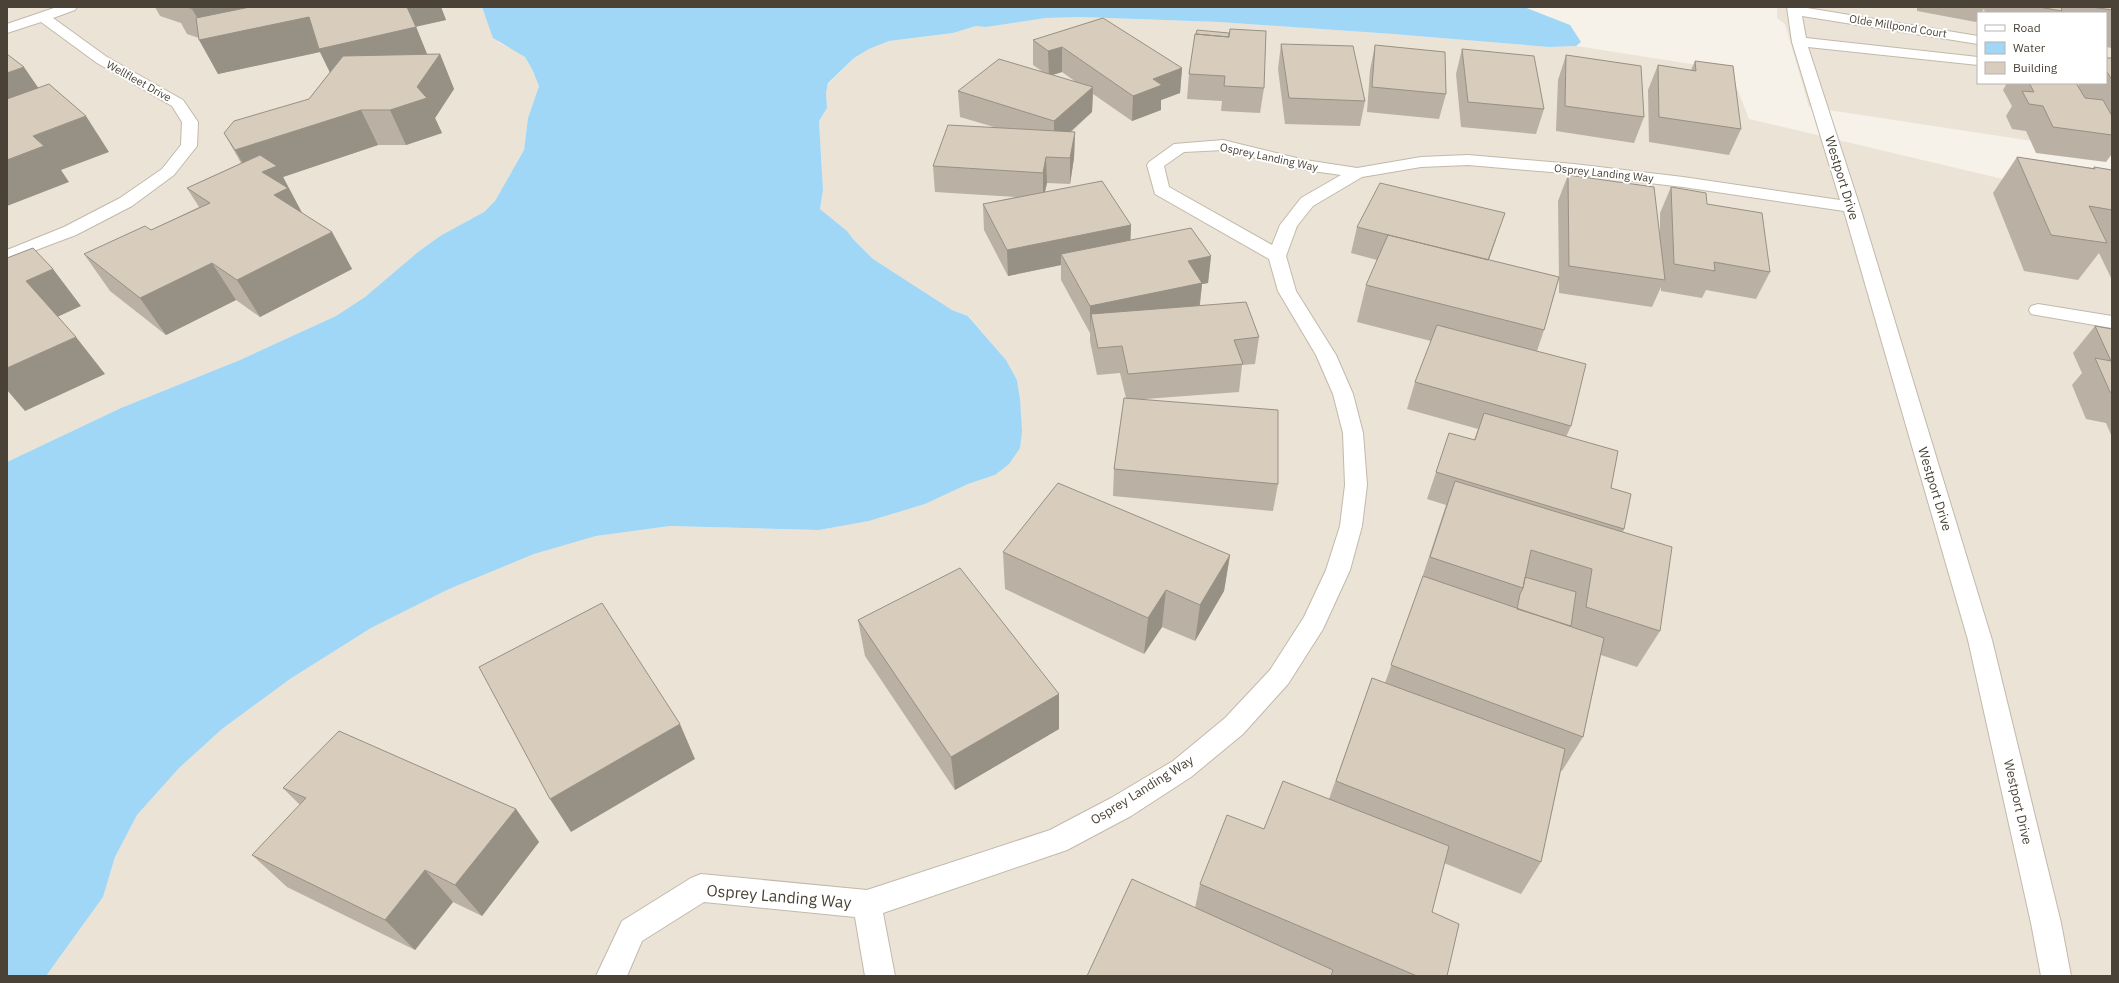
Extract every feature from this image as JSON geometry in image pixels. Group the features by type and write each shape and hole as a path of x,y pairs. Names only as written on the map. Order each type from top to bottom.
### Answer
{"street":[{"path":"7,29 70,7"},
{"name":"Olde Millpond Court","path":"1794,9 1977,40"},
{"name":"Westport Drive","path":"1794,9 1799,42 1851,207 1980,640 2046,923 2056,976"},
{"name":"Wellfleet Drive","path":"7,256 70,231 126,202 168,172 188,146 190,122 178,103 102,60 43,17"},
{"name":"Olde Millpond Court","path":"1799,42 1977,61"},
{"name":"Osprey Landing Way","path":"1277,256 1239,231 1198,212 1160,190 1155,165 1180,147 1223,145 1305,165 1357,173 1421,162 1468,160 1520,164 1683,182 1851,207"},
{"name":"Osprey Landing Way","path":"611,976 632,931 701,888 867,904 1057,841 1121,807 1182,769 1234,726 1279,677 1314,622 1338,570 1351,526 1356,484 1353,434 1343,394 1326,355 1287,291 1277,256 1289,225 1307,202 1357,173"},
{"path":"2038,310 2112,322"},
{"name":"Osprey Landing Way","path":"867,904 880,976"}],"shaded area":[{"path":"7,7 482,7 499,43 515,50 525,57 539,86 528,118 524,150 495,201 484,212 440,236 418,252 365,297 336,316 240,360 121,408 7,462"},
{"path":"1777,7 2112,7 2112,153 1809,107 1785,24 1777,18"},
{"path":"1081,17 1219,22 1549,47 1576,46 1730,70 1749,119 2011,181 2112,197 2112,976 46,976 103,897 115,857 137,815 179,768 222,729 290,679 371,628 449,589 534,554 596,536 670,526 819,530 869,521 925,504 968,484 995,475 1020,448 1020,399 1017,380 1006,360 969,316 952,310 873,259 847,231 820,209 823,190 819,121 827,108 826,93 828,84 854,58 869,49 889,41 953,33 976,26 986,27 1046,18"}],"water":[{"path":"482,7 1524,7 1570,25 1581,42 1576,46 1549,47 1219,22 1081,17 1046,18 986,27 976,26 953,33 889,41 869,49 854,58 828,83 826,93 827,108 819,121 823,190 820,209 847,231 873,259 952,310 968,316 1006,360 1017,380 1022,432 1020,448 1009,464 995,475 968,484 925,504 869,521 819,530 670,526 596,536 534,554 449,589 371,628 290,679 222,729 179,768 137,815 115,857 103,897 46,976 7,976 7,462 121,408 240,360 336,316 365,297 418,252 440,236 484,212 495,201 524,150 528,118 539,86 525,57 493,38"}],"building":[{"path":"250,7 407,7 416,27 319,49 309,17 199,40 196,18"},
{"path":"2039,7 2061,7 2062,11"},
{"path":"2092,7 2112,7 2112,10"},
{"path":"1103,18 1182,68 1153,79 1162,85 1133,96 1062,47 1048,51 1033,40"},
{"path":"1230,29 1266,31 1264,88 1224,86 1225,76 1189,74 1195,34 1229,37"},
{"path":"1197,30 1229,33 1229,37 1196,34"},
{"path":"1281,44 1353,46 1365,101 1289,98"},
{"path":"1375,45 1445,52 1446,94 1372,87"},
{"path":"1462,49 1534,56 1544,109 1468,102"},
{"path":"7,54 24,67 7,73"},
{"path":"440,54 417,87 427,98 390,110 361,110 235,150 224,133 234,121 309,99 343,56"},
{"path":"1566,55 1641,66 1644,117 1565,106"},
{"path":"2107,58 2112,58 2112,80 2107,72"},
{"path":"999,59 1093,87 1054,121 958,91"},
{"path":"1695,61 1733,66 1741,129 1659,117 1658,65 1696,71"},
{"path":"49,84 86,116 33,136 44,146 7,160 7,99"},
{"path":"2030,84 2077,84 2085,98 2103,100 2112,116 2112,135 2053,127 2043,106 2029,104 2022,91 2034,92"},
{"path":"948,125 1075,132 1070,158 1046,157 1043,173 933,166"},
{"path":"260,155 277,166 262,172 288,188 274,195 332,232 237,280 212,263 140,298 84,254 145,226 151,230 210,203 187,188"},
{"path":"2017,157 2095,169 2094,167 2112,170 2112,210 2089,206 2107,243 2051,235"},
{"path":"1568,175 1654,187 1665,280 1569,266"},
{"path":"1102,181 1131,225 1007,250 983,204"},
{"path":"1380,183 1505,213 1488,260 1357,227"},
{"path":"1671,187 1706,193 1707,204 1762,213 1770,272 1714,262 1715,271 1674,264"},
{"path":"1191,228 1211,256 1188,261 1202,283 1090,306 1061,254"},
{"path":"1388,235 1559,277 1544,330 1366,285"},
{"path":"33,248 53,269 26,281 76,337 7,368 7,258"},
{"path":"1246,302 1259,337 1234,340 1243,364 1128,374 1122,346 1098,348 1091,314"},
{"path":"1437,325 1586,364 1571,426 1415,382"},
{"path":"2095,326 2112,329 2112,393 2110,392 2095,358 2111,361"},
{"path":"1124,398 1278,410 1278,484 1114,469"},
{"path":"1484,413 1618,451 1611,488 1631,494 1624,529 1436,472 1449,433 1475,440"},
{"path":"1455,481 1672,547 1660,631 1586,607 1592,569 1531,550 1523,588 1430,557"},
{"path":"1058,483 1230,555 1200,605 1166,590 1148,618 1003,552"},
{"path":"960,568 1059,694 951,757 858,620"},
{"path":"1423,576 1604,638 1583,737 1391,665"},
{"path":"1525,577 1576,592 1571,626 1517,609"},
{"path":"602,603 680,724 550,799 479,667"},
{"path":"1372,678 1565,749 1541,862 1336,781"},
{"path":"339,731 516,809 455,885 425,870 385,920 252,855 306,798 283,788"},
{"path":"1283,781 1449,846 1432,912 1459,924 1447,976 1417,976 1200,884 1227,815 1264,829"},
{"path":"1132,879 1333,970 1331,976 1087,976"}]}
